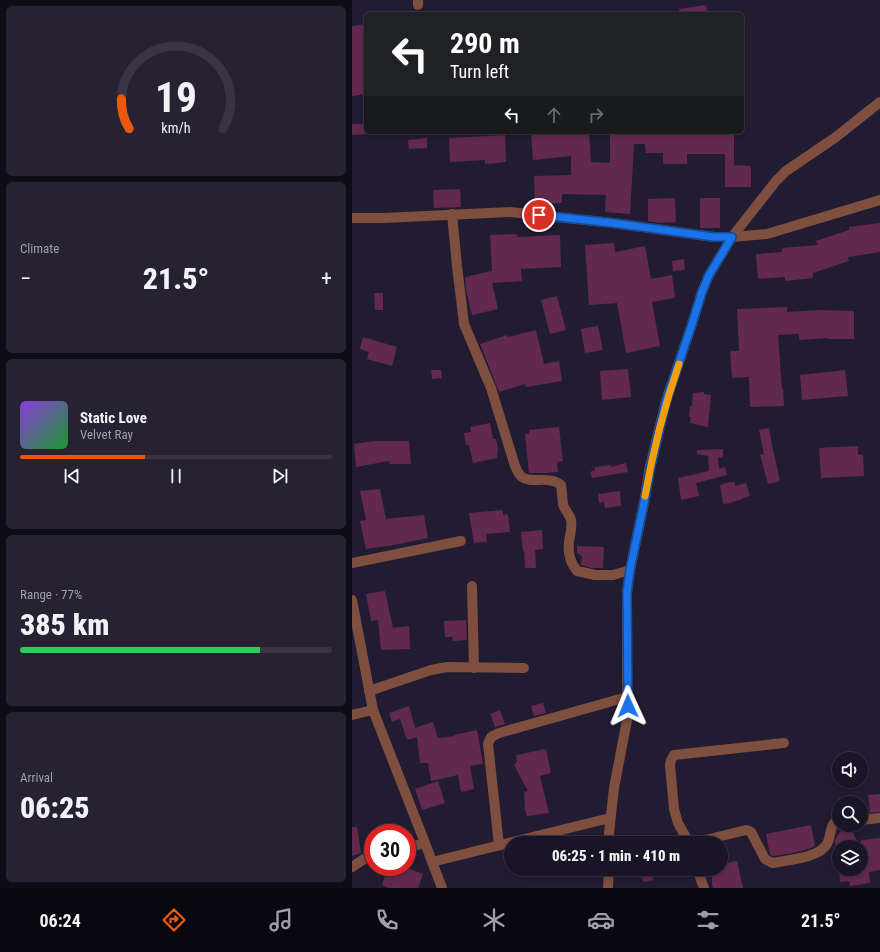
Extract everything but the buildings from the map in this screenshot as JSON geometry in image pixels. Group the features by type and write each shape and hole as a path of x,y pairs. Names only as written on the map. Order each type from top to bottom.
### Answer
{"street":[{"path":"609,836 614,788 628,715 627,593 630,570 650,470 666,401 702,292 709,275 732,237 776,181 786,171 836,137 880,102"},
{"path":"352,218 384,218 510,212 613,223 714,237 732,237 767,234 880,200"},
{"path":"452,214 464,324 491,388 515,466 520,476 525,479 552,480 561,485 563,504 572,522 568,555 576,571 595,575 607,575 630,570"},
{"path":"352,563 461,541"},
{"path":"472,586 474,668"},
{"path":"352,600 373,710 442,888"},
{"path":"370,691 431,670 447,668 524,668"},
{"path":"500,846 488,744 491,737 499,733 627,697"},
{"path":"352,715 373,710"},
{"path":"685,836 678,823 674,809 670,765 674,755 784,743"},
{"path":"432,862 610,818"},
{"path":"868,819 880,818"},
{"path":"722,836 746,830 751,832 765,859 772,863 814,855 824,849 828,842 832,826"},
{"path":"416,846 425,843"},
{"path":"352,867 364,859"},
{"path":"608,876 608,888"},
{"path":"700,876 704,888"}],"slow traffic":[{"path":"645,496 666,401 679,364"}],"route":[{"path":"539,215 613,223 714,237 732,237 709,275 702,292 666,401 650,470 630,570 627,593 628,706"}]}
